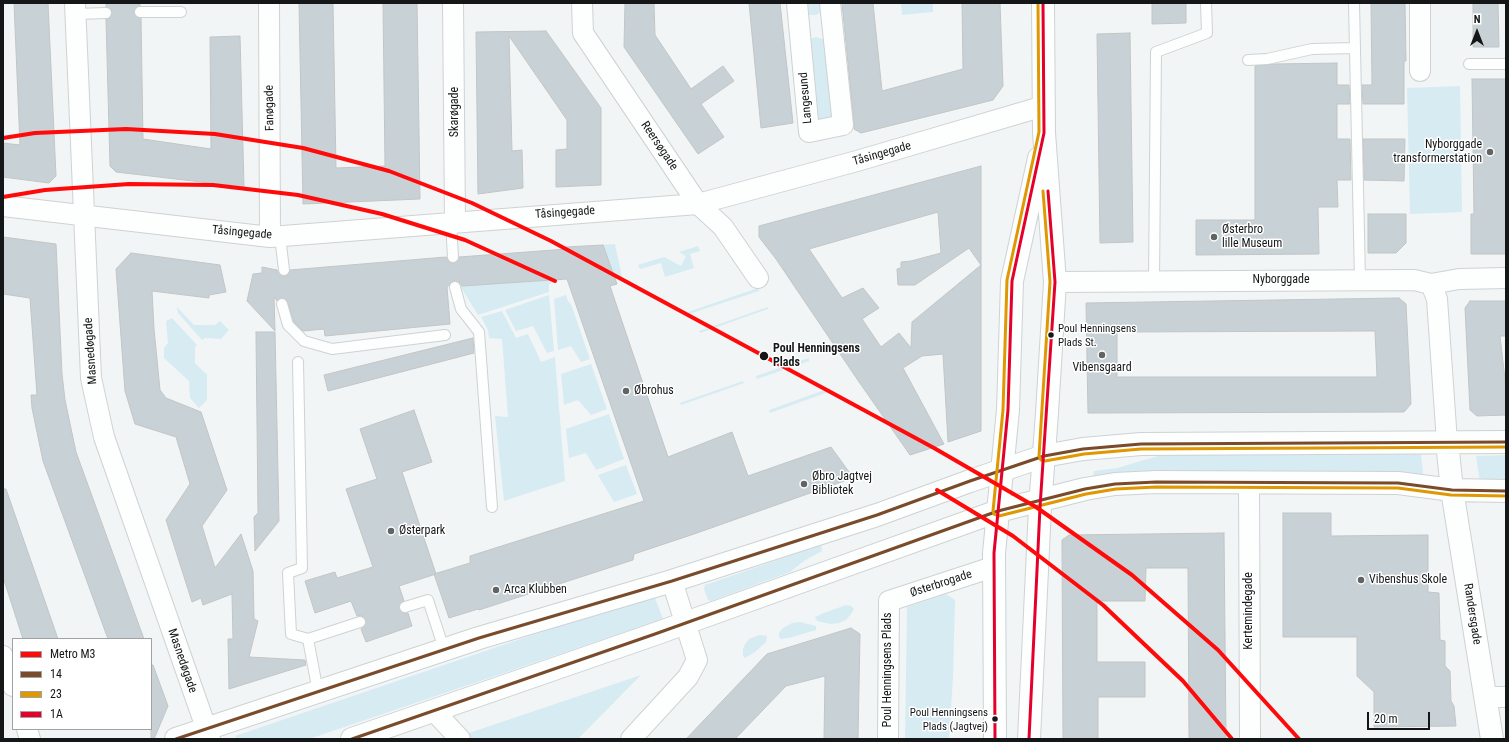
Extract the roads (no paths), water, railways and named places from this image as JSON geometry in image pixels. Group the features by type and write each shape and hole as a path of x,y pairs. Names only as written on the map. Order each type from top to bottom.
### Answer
{"street":[{"name":"Fanøgade","path":"269,3 275,237"},
{"name":"Skarøgade","path":"453,222 454,3"},
{"name":"Reersøgade","path":"582,3 583,34 698,204 723,227 758,278"},
{"name":"Langesund","path":"797,3 809,132 843,125 830,3"},
{"path":"1029,739 1041,499 1055,282 1044,133 1043,3"},
{"path":"1420,3 1420,71"},
{"name":"Masnedøgade","path":"75,8 85,216 90,378 104,437 208,734"},
{"name":"Tåsingegade","path":"3,206 275,237 698,204 857,161 1044,106"},
{"path":"995,739 993,567 1008,410 1012,281 1044,133"},
{"name":"Nyborggade","path":"1055,282 1414,280 1431,284 1459,278 1506,278"},
{"path":"1431,284 1437,299 1447,442"},
{"name":"Randersgade","path":"1447,442 1452,490 1496,697 1492,739"},
{"path":"176,739 208,734 318,692 444,649 672,581 877,515 1044,456 1082,449 1141,444 1506,442"},
{"path":"352,739 998,511 1084,489 1115,484 1156,482 1249,482 1398,483 1452,490 1506,491"},
{"name":"Kertemindegade","path":"1249,482 1250,739"},
{"name":"Østerbrogade","path":"889,601 993,567"},
{"path":"630,739 688,677 697,660 672,581"},
{"name":"Poul Henningsens Plads","path":"888,739 889,601"},
{"path":"3,656 12,683"},
{"path":"434,711 460,739"}],"lane":[{"path":"1154,281 1156,52 1207,33 1206,3"},
{"path":"1354,3 1360,280"},
{"path":"75,8 106,13"},
{"path":"140,12 181,12"},
{"path":"1248,60 1312,49 1355,48"},
{"path":"1469,64 1506,64"},
{"path":"453,222 453,257"},
{"path":"275,237 284,270"},
{"path":"455,287 461,308 479,332 492,507"},
{"path":"282,304 288,326 304,341 332,349 445,335"},
{"path":"298,362 302,568 288,573 291,634 308,639 360,622"},
{"path":"405,607 428,600 444,649"},
{"path":"308,639 318,692"}],"metro line":[{"name":"M3","path":"3,138 35,133 126,129 215,134 303,148 389,171 472,203 551,241 934,448 1036,507 1132,575 1218,650 1299,739"},
{"name":"M3","path":"3,197 45,190 129,184 213,185 298,195 382,214 465,240 555,281"},
{"name":"M3","path":"937,490 1013,536 1103,605 1183,681 1232,739"}],"place":[{"name":"Nyborggade transformerstation","path":"1490,152"},
{"name":"Østerbro lille Museum","path":"1214,237"},
{"name":"Poul Henningsens Plads St.","path":"1051,335"},
{"name":"Vibensgaard","path":"1102,355"},
{"name":"Poul Henningsens Plads","path":"764,356"},
{"name":"Øbrohus","path":"626,391"},
{"name":"Øbro Jagtvej Bibliotek","path":"804,484"},
{"name":"Østerpark","path":"391,531"},
{"name":"Vibenshus Skole","path":"1361,580"},
{"name":"Arca Klubben","path":"496,590"},
{"name":"Poul Henningsens Plads (Jagtvej)","path":"995,719"}]}
